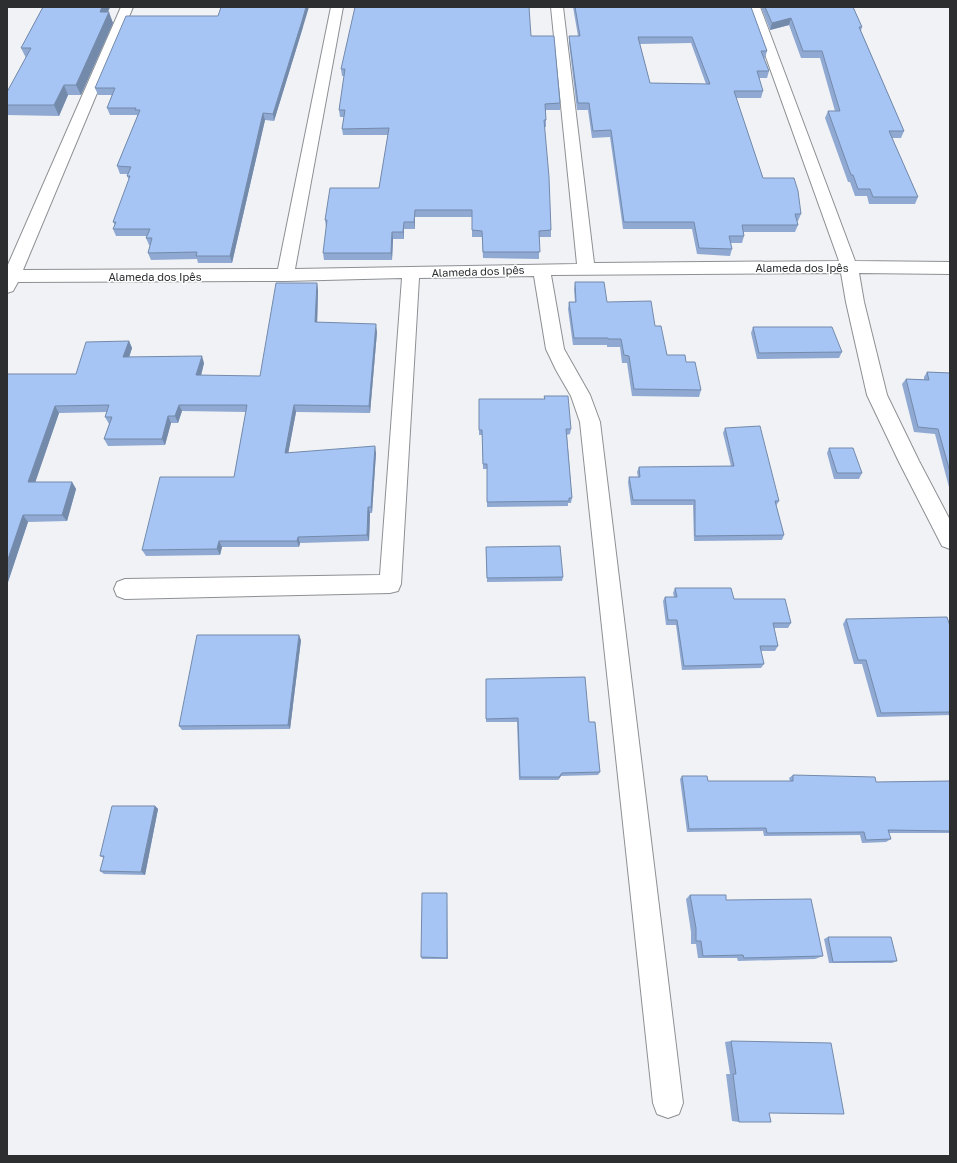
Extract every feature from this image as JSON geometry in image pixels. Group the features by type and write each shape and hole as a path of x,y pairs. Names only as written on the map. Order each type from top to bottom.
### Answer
{"street":[{"path":"9,280 127,7"},
{"path":"285,275 337,7"},
{"path":"557,7 586,269"},
{"path":"754,7 849,267 854,302 877,395 909,462 950,540"},
{"name":"Alameda dos Ipês","path":"9,280 586,269 849,267 950,268"},
{"path":"542,270 555,349 565,370 580,395 590,422 668,1104"},
{"path":"125,589 390,584 411,273"}],"building":[{"path":"43,7 102,7 100,12 109,12 76,85 64,85 54,105 7,105 7,92 31,48 21,48"},
{"path":"221,7 306,7 273,114 263,113 230,256 196,256 197,252 148,253 152,238 146,238 150,229 113,229 116,222 113,222 130,176 127,176 131,167 117,166 140,110 135,110 136,108 107,108 115,88 95,88 126,16 218,16"},
{"path":"355,7 529,7 531,36 554,36 560,103 545,104 546,120 544,120 549,177 551,230 539,231 540,252 483,252 482,231 472,230 472,210 415,210 414,222 404,222 403,232 392,232 391,253 323,253 327,220 325,220 330,188 379,188 389,128 342,129 345,110 339,110 345,69 341,69"},
{"path":"575,7 751,7 767,51 761,51 769,71 757,71 763,91 734,91 763,178 794,178 798,191 801,214 795,214 798,225 742,225 744,236 729,236 732,249 699,248 694,222 624,222 611,130 593,131 589,103 578,103 569,36 580,36","holes":["638,37 692,37 710,84 650,83"]},
{"path":"765,7 853,7 862,27 859,27 904,131 889,131 918,197 873,197 870,189 858,189 853,175 851,175 828,111 840,111 822,51 803,51 791,18 772,23"},
{"path":"575,282 604,282 607,302 651,301 655,326 661,326 667,355 685,355 686,362 695,362 701,390 634,389 629,356 624,355 621,339 574,338 569,302 576,302"},
{"path":"276,283 317,283 315,322 376,324 369,406 294,405 285,453 375,446 371,507 368,507 367,535 298,537 297,541 219,541 217,549 142,550 160,477 234,477 247,405 179,405 175,416 168,416 162,439 104,439 112,417 105,417 109,405 55,406 28,482 72,482 62,515 23,515 7,562 7,374 76,374 86,342 129,341 123,357 202,356 196,375 260,376"},
{"path":"753,327 832,327 842,352 759,353"},
{"path":"927,372 950,373 950,472 938,429 918,427 906,379 929,380"},
{"path":"544,396 568,396 571,429 566,429 572,498 569,498 569,501 487,502 487,464 483,464 482,430 479,430 479,399 545,399"},
{"path":"760,426 779,501 775,501 784,535 695,536 695,500 633,500 629,477 640,477 639,467 734,466 725,428"},
{"path":"829,448 853,448 862,473 837,473"},
{"path":"560,546 563,577 487,578 486,547"},
{"path":"675,588 731,588 734,599 785,599 791,623 773,623 778,646 760,646 764,664 684,666 677,620 668,620 665,597 677,597"},
{"path":"947,617 950,626 950,712 881,713 866,660 858,660 846,619"},
{"path":"197,635 299,635 288,725 179,726"},
{"path":"585,677 589,722 595,722 600,772 562,773 559,777 520,777 518,718 486,719 486,679"},
{"path":"793,775 875,777 876,782 950,781 950,831 888,830 891,839 866,840 864,832 767,833 766,828 689,829 682,776 707,776 708,781 793,781"},
{"path":"112,806 155,806 141,872 100,871 104,856 100,856"},
{"path":"422,893 447,893 447,958 421,957"},
{"path":"690,895 726,895 726,900 811,899 823,956 744,958 743,955 703,956 701,941 696,941 696,928"},
{"path":"828,937 891,937 897,961 833,962"},
{"path":"731,1041 831,1043 844,1114 769,1113 771,1122 739,1122 733,1074 736,1074"}]}
